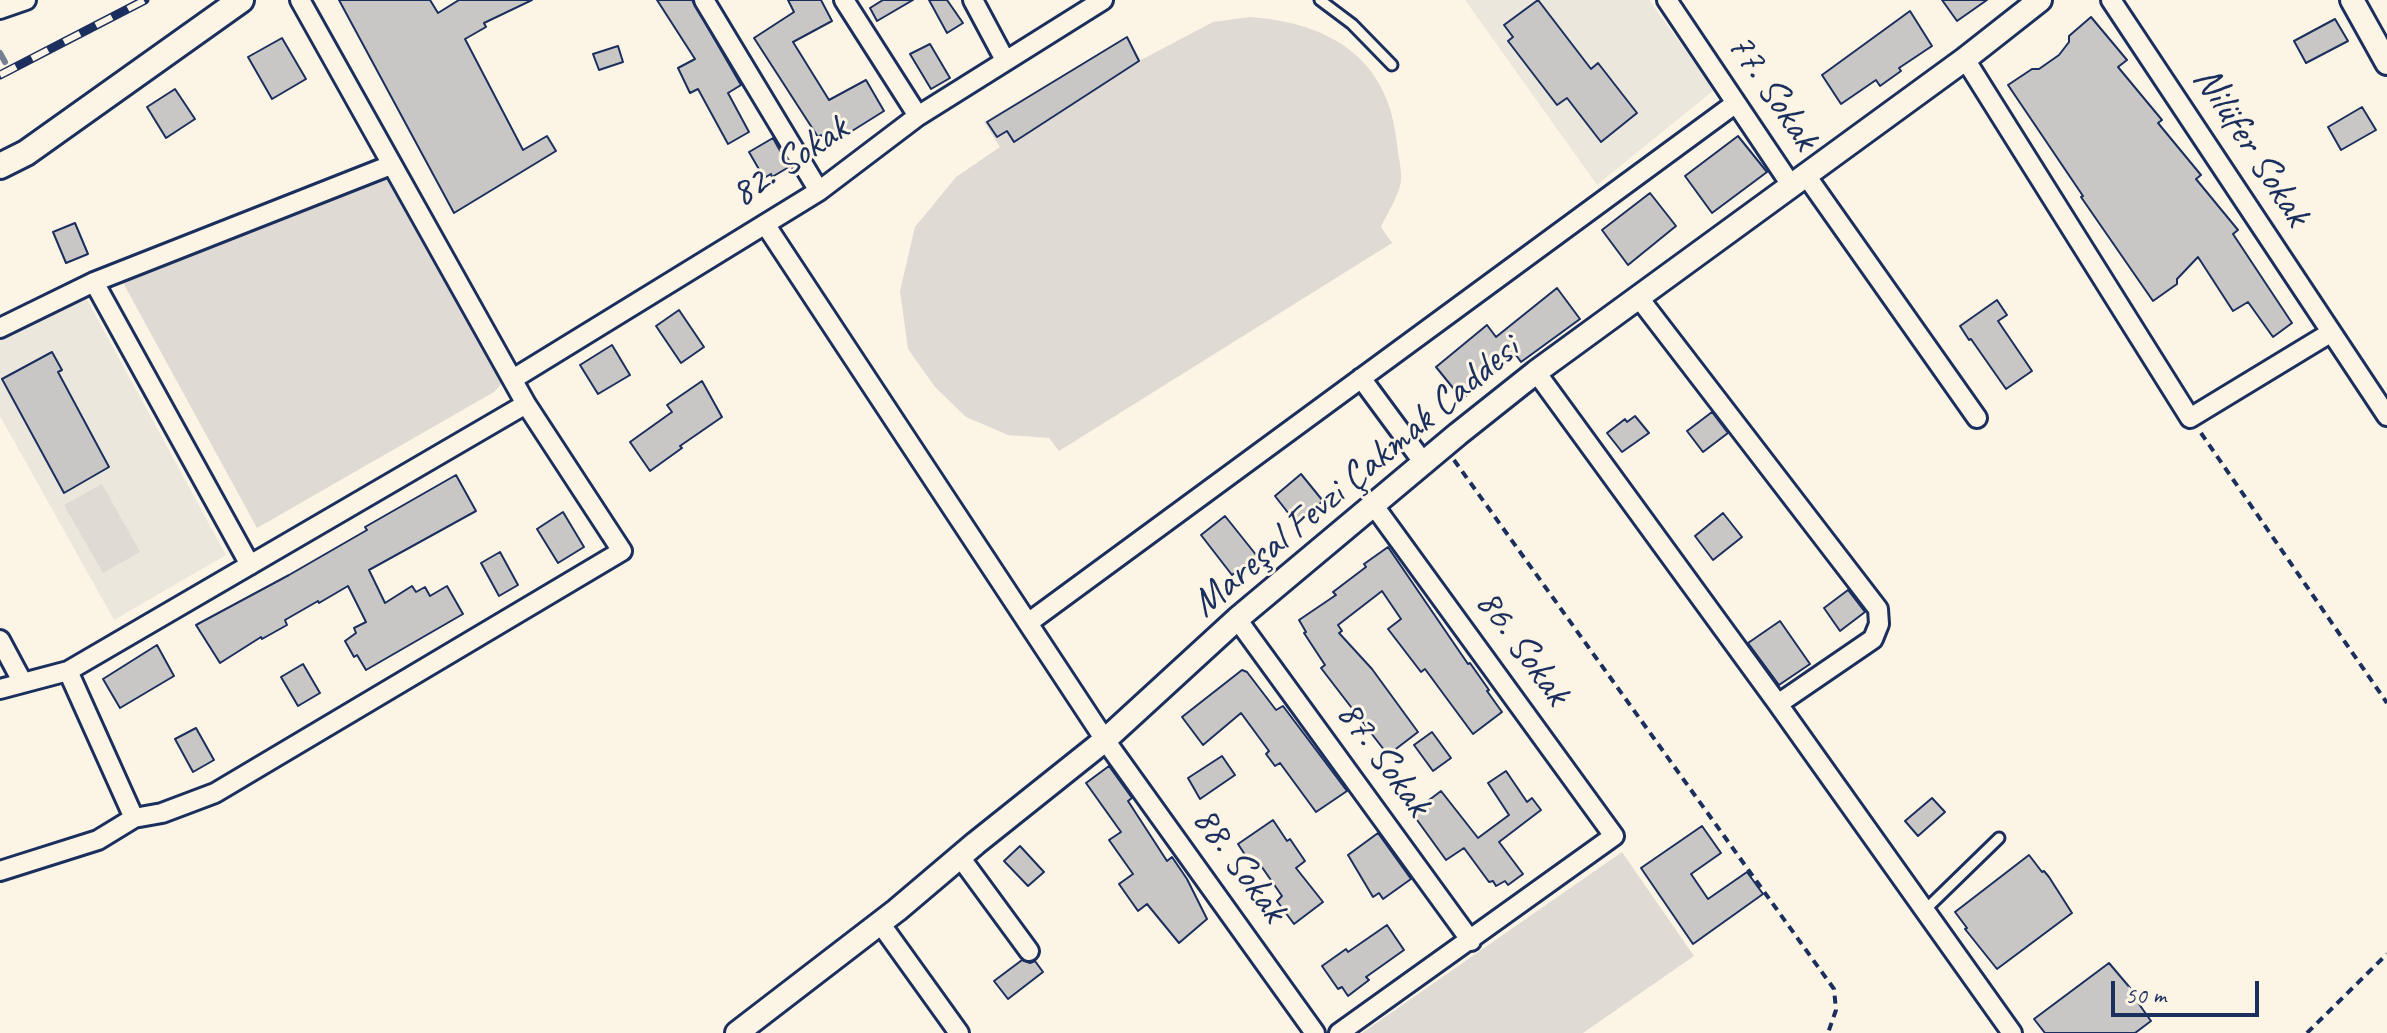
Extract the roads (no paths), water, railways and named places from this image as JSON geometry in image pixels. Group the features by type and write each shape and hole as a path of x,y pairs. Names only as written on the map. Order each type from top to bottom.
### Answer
{"main road":[{"path":"0,166 26,153 241,0"}],"street":[{"path":"0,9 26,0"},
{"path":"0,871 98,840 134,818 162,813 215,793 622,551 526,404 300,0"},
{"path":"704,0 819,191"},
{"path":"844,0 918,116"},
{"path":"973,0 1005,60"},
{"name":"82. Sokak","path":"513,379 819,191 918,116 1103,0"},
{"name":"77. Sokak","path":"1667,0 1736,103 1798,179 1977,418"},
{"name":"Mareşal Fevzi Çakmak Caddesi","path":"737,1033 880,923 1105,740 1237,619 1372,503 1536,372 1965,59 2040,0"},
{"name":"Nilüfer Sokak","path":"2111,0 2387,416"},
{"path":"2352,0 2387,63"},
{"path":"1965,59 2190,418 2330,333"},
{"path":"1028,623 1736,103"},
{"path":"0,328 94,282 391,165"},
{"name":"88. Sokak","path":"765,224 1105,740 1315,1033"},
{"path":"94,282 250,565"},
{"path":"1639,298 1878,609 1879,624 1873,639 1778,704"},
{"path":"1536,372 2012,1033"},
{"path":"1361,378 1423,462"},
{"path":"0,689 68,671 526,404"},
{"name":"86. Sokak","path":"1372,503 1614,836 1471,941"},
{"name":"87. Sokak","path":"1237,619 1471,941"},
{"path":"0,640 23,683"},
{"path":"68,671 134,818"},
{"path":"960,857 1029,951"},
{"path":"880,923 959,1033"},
{"path":"1339,1033 1471,941"}],"lane":[{"path":"1320,0 1352,24 1392,65"},
{"path":"1925,910 1999,838"}],"waterway":[{"path":"0,53 5,62"}],"railway":[{"path":"0,75 145,0"}]}
